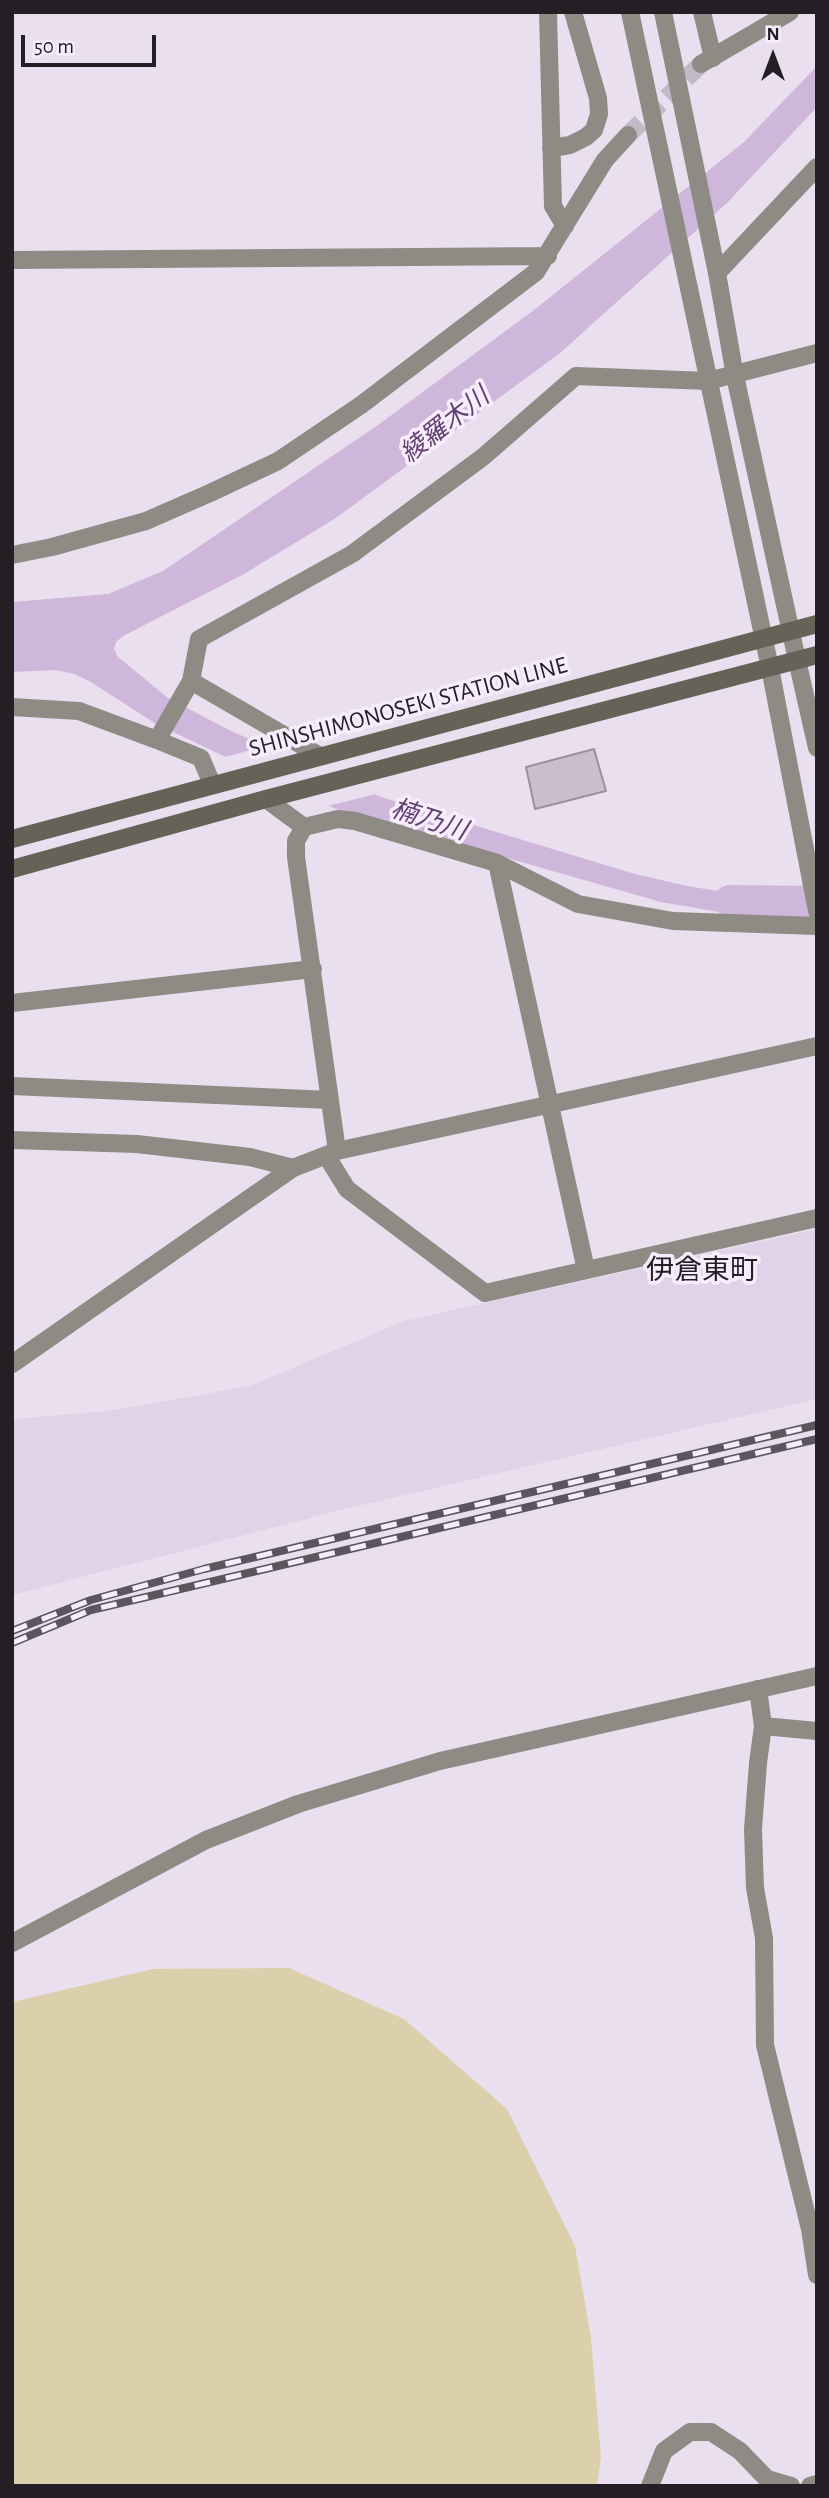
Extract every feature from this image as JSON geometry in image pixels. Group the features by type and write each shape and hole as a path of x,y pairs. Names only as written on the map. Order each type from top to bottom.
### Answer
{"main road":[{"name":"SHINSHIMONOSEKI STATION LINE","path":"12,839 817,624"},
{"path":"12,869 817,655"}],"street":[{"path":"548,12 553,206 565,226"},
{"path":"551,148 570,145 586,137 594,130 599,114 598,98 573,12"},
{"path":"630,12 764,637 812,874 817,911"},
{"path":"663,12 712,245 735,376 817,748"},
{"path":"702,12 707,61 790,12"},
{"path":"12,555 146,521 278,461 361,405 536,272 605,160 628,135"},
{"path":"717,273 816,169"},
{"path":"12,260 548,256"},
{"path":"159,736 188,685 199,639 352,554 483,457 576,376 708,381 817,353"},
{"path":"188,685 318,757"},
{"path":"12,707 79,711 159,736 201,758 212,784"},
{"path":"271,798 304,827"},
{"path":"817,926 673,922 578,904 497,863 355,821 338,819 304,827 296,841 296,858 330,1100 332,1153 347,1189 485,1293 817,1218"},
{"path":"497,863 586,1270"},
{"path":"12,1003 313,968"},
{"path":"12,1364 293,1168 332,1153 817,1046"},
{"path":"12,1086 330,1100"},
{"path":"12,1140 137,1144 250,1157 293,1168"},
{"path":"12,1942 206,1840 298,1804 440,1761 817,1676"},
{"path":"758,1689 763,1726 753,1829 754,1888 764,1938 765,2045 810,2229 817,2275"},
{"path":"763,1726 817,1731"},
{"path":"650,2486 664,2451 690,2431 711,2431 740,2451 767,2479 791,2486"},
{"path":"810,2486 817,2484"}],"shaded area":[{"path":"817,1229 817,1399 349,1508 12,1595 12,1419 108,1411 250,1386 404,1321"},
{"path":"289,1968 404,2019 507,2109 575,2246 591,2338 601,2457 597,2486 12,2486 12,2002 153,1969"}],"water":[{"name":"綾羅木川","path":"817,66 817,107 727,203 560,353 336,518 244,574 123,636 116,642 114,649 118,657 168,698 231,731 381,797 635,874 731,893 771,895 770,915 731,914 661,902 336,809 156,724 74,674 56,670 12,672 12,602 108,594 163,571 378,425 534,310 744,142"}],"pier":[{"path":"270,745 380,793 324,807 221,758"}],"building":[{"path":"594,749 606,791 535,809 526,767"}],"waterway":[{"name":"楠乃川","path":"730,901 817,902"}],"tunnel":[{"path":"628,135 701,64"}],"railway":[{"path":"12,1631 91,1600 204,1569 817,1425"},
{"path":"12,1643 91,1610 817,1439"}],"district":[{"name":"伊倉東町","path":"702,1271"}]}
